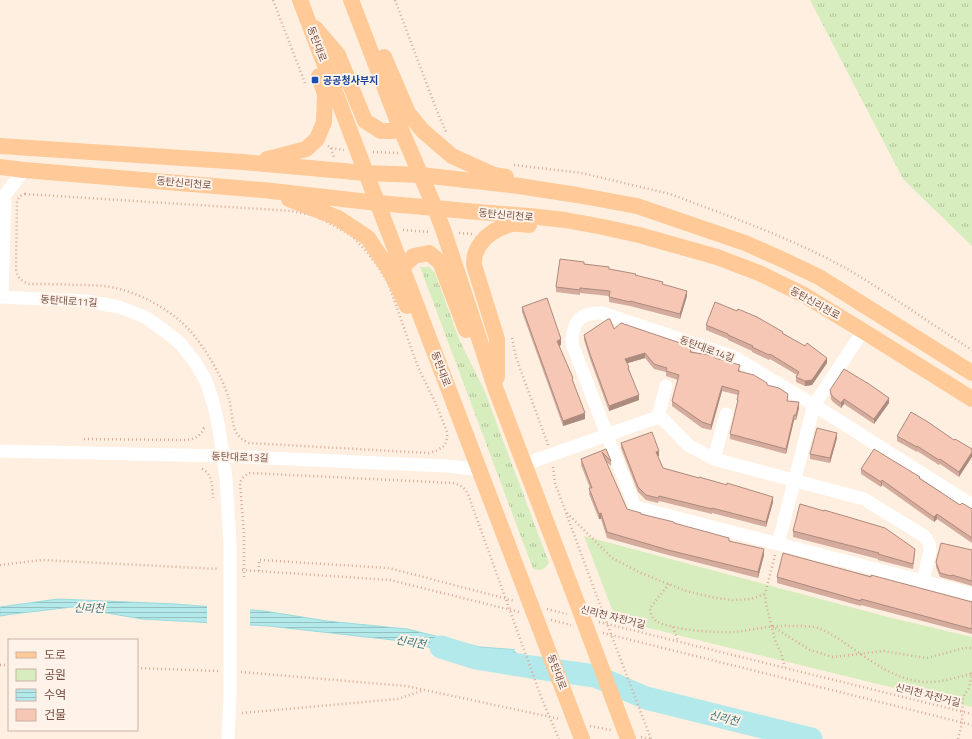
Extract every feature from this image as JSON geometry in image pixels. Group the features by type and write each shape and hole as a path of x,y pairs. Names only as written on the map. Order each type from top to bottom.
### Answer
{"main road":[{"name":"동탄대로","path":"300,0 523,584 585,732"},
{"path":"353,6 400,125 435,208 496,390 576,600 631,737"},
{"path":"353,6 385,58 408,113 423,132 452,156 494,175 544,183 577,195"},
{"path":"308,20 338,55 365,122 381,131 393,131 400,125"},
{"path":"243,162 276,157 306,149 317,139 324,122 325,94 312,54 308,20"},
{"path":"0,146 243,162 366,173 421,176 519,186 637,206 730,238 779,258 819,277 972,372"},
{"name":"동탄신리천로","path":"0,166 24,170 263,190 378,203 529,216 565,220 639,235 717,257 759,273 804,295 972,399"},
{"path":"263,190 338,218 368,238 390,271 452,396"},
{"path":"496,390 497,338 474,265 475,254 481,242 491,233 513,224 574,231 612,238 639,235"},
{"path":"402,267 414,256 429,253 440,262 471,344 496,390"}],"street":[{"path":"1,297 5,195 24,170"},
{"name":"동탄대로11길","path":"1,297 87,301 119,307 145,317 180,343 195,362 206,381 220,428 226,479 230,544 230,696 228,739"},
{"name":"동탄대로14길","path":"972,505 814,405 734,357 602,313 593,312 583,316 577,321 572,335 572,344 634,507 972,594"},
{"path":"778,544 814,405 863,331"},
{"path":"658,417 666,386"},
{"path":"714,459 726,414"},
{"path":"525,464 658,417 665,421 688,445 714,459 864,499 924,536 929,543 930,551 923,581"},
{"name":"동탄대로13길","path":"0,451 223,456 448,466 480,470"}],"path":[{"path":"273,0 307,87"},
{"path":"394,0 448,136"},
{"path":"25,194 292,211 316,216 351,235 366,250 388,283 418,367 436,404 447,432 446,444 442,448 430,453 249,443 244,441 236,433 234,428 230,402 219,374 197,339 180,320 149,300 132,292 110,287 90,285 29,284 21,280 16,269 17,201 20,196 25,194"},
{"path":"512,337 516,358 551,455 555,483 651,739 631,737"},
{"path":"78,439 186,440 196,438 203,432 204,428"},
{"path":"200,468 204,470 211,478 214,504"},
{"path":"244,544 240,483 241,480 250,473 452,483 463,487 468,494 541,697 560,739"},
{"path":"566,512 612,558 641,573 686,591 716,598 733,600 751,599 765,594"},
{"path":"778,544 765,594 771,626 785,668"},
{"path":"0,565 42,560 220,569"},
{"path":"259,571 259,560 389,568 518,602"},
{"path":"236,570 390,580 521,613"},
{"path":"669,584 650,608 650,614 655,620 666,625 690,630 733,632 771,626 814,627 833,635 882,668 908,680 941,682 972,673 969,688 964,697 962,723 958,739"},
{"name":"신리천 자전거길","path":"541,608 572,615"},
{"path":"544,619 575,627"},
{"name":"신리천 자전거길","path":"594,621 972,714"},
{"path":"673,626 679,642"},
{"path":"771,626 810,650 833,657 883,652 927,658 964,648 972,648"},
{"path":"598,632 972,725"},
{"path":"138,668 220,671"},
{"path":"235,672 406,686 565,720"},
{"path":"242,713 398,699 425,690"},
{"path":"585,732 612,730"}],"green space":[{"path":"810,0 972,0 972,246 903,179"},
{"path":"420,267 429,267 435,273 459,339 485,392 549,563 542,569 533,569"},
{"path":"584,536 888,617 972,637 972,707 616,620"}],"water":[{"path":"58,599 175,604 264,611 327,621 407,629 480,647 573,654 575,665 476,658 402,641 269,626 142,619 72,607 0,616 0,607"}],"pier":[{"path":"207,604 250,608 250,627 207,625"},
{"path":"514,648 573,652 575,653 577,665 575,667 520,663"}],"building":[{"path":"560,259 609,267 609,269 636,274 635,275 663,282 662,284 687,291 680,314 609,297 610,291 580,288 580,290 556,287"},
{"path":"547,298 561,339 557,341 573,378 572,379 585,413 563,421 522,307"},
{"path":"715,302 757,317 805,346 807,343 827,358 812,380 805,381 796,377 799,372 770,354 769,355 728,334 706,325"},
{"path":"610,319 614,329 621,323 692,347 690,352 715,356 715,358 740,365 738,371 754,375 767,383 767,385 779,388 788,394 787,401 799,402 796,415 794,415 786,449 730,434 739,391 722,386 711,425 702,422 672,401 679,375 666,371 667,368 654,364 645,353 625,359 639,395 609,406 584,335"},
{"path":"844,369 889,398 874,419 844,399 841,403 831,394 830,390"},
{"path":"911,412 954,440 955,439 972,449 972,452 959,472 940,459 939,460 917,446 897,436"},
{"path":"817,428 837,433 830,458 810,454"},
{"path":"652,432 659,451 656,452 663,468 727,485 727,483 773,497 766,522 659,496 658,498 646,495 638,487 621,443"},
{"path":"606,449 611,461 602,452 627,509 729,538 729,541 764,549 758,572 668,550 607,532 601,513 599,514 589,488 592,488 581,459"},
{"path":"874,449 920,477 919,478 960,505 962,503 972,509 972,538 937,514 934,517 882,480 881,482 861,469"},
{"path":"800,504 885,528 915,549 913,564 878,554 879,553 793,531"},
{"path":"941,543 972,550 972,581 940,573 936,562"},
{"path":"783,553 972,602 972,629 861,599 861,601 777,577"}],"waterway":[{"name":"신리천","path":"441,647 476,658 595,676 646,698 811,739"}],"place":[{"name":"공공청사부지","path":"315,80"}]}
